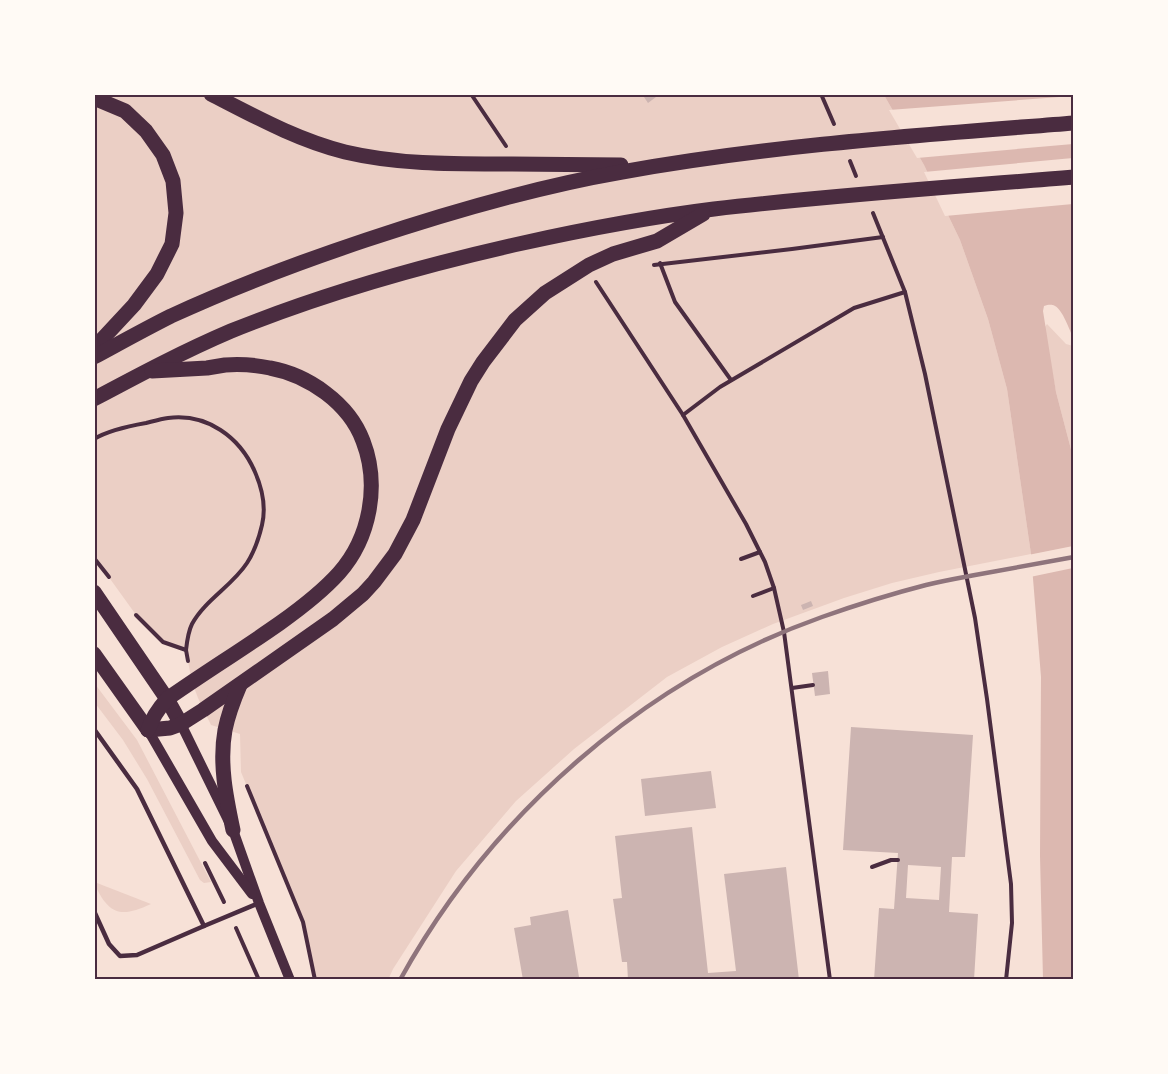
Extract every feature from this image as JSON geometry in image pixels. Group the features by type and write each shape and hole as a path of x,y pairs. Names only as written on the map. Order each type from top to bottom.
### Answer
{"main road":[{"path":"211,94 291,133 344,152 401,161 456,164 663,164"},
{"path":"94,98 125,111 147,131 163,155 173,181 176,213 172,244 157,274 134,305 94,348"},
{"path":"94,357 171,316 288,268 423,221 583,179 663,164 719,157 865,141 1074,123"},
{"path":"94,399 187,351 301,305 462,257 567,233 712,209 1074,177"},
{"path":"148,730 170,728 181,724 333,619 363,594 395,554 413,520 448,429 471,381 514,320 545,293 589,265 613,254 657,241 712,209"},
{"path":"145,372 226,365 269,368 299,376 335,401 355,425 363,440 371,484 367,520 362,536 340,572 316,596 167,699 158,709 148,730"},
{"path":"94,592 167,699 181,724"},
{"path":"94,654 148,730"},
{"path":"232,830 225,793 223,752 225,729 240,685"}],"street":[{"path":"181,724 232,830 290,980"},
{"path":"148,730 212,841 259,903"}],"lane":[{"path":"94,729 137,789 204,926"},
{"path":"94,911 109,944 120,957 137,955 259,903"}],"path":[{"path":"821,94 835,127"},
{"path":"849,160 859,182"},
{"path":"868,204 905,292 925,374 975,618 1011,884 1012,923 1006,980"},
{"path":"649,266 883,237"},
{"path":"660,263 675,302 731,381"},
{"path":"683,415 731,381 854,308 905,292"},
{"path":"656,372 746,524 765,562 774,588 784,632 830,980"},
{"path":"94,439 129,426 168,418 198,420 212,424 227,433 252,464 260,483 263,501 262,522 256,544 247,564 200,612 192,625 186,650"},
{"path":"741,560 760,552"},
{"path":"753,596 774,588"},
{"path":"792,688 813,685"},
{"path":"872,867 891,860 898,860"}],"shaded area":[{"path":"95,94 884,95 924,165 960,240 988,319 1007,389 1031,554 892,583 844,598 773,624 722,647 667,677 574,749 516,801 456,871 388,980 315,979 303,922 241,772 240,734 211,725 192,682 186,651 163,642 139,619 95,558"},
{"path":"1070,94 1073,102 1073,338 1058,308 1047,305 1044,306 1043,311 1056,392 1073,457 1073,979 1043,979 1040,856 1041,677 1031,554 1007,389 988,319 960,240 924,165 884,95"},
{"path":"1047,324 1066,344 1073,346 1073,457 1056,392 1045,333"},
{"path":"95,684 137,740 211,882 204,883 200,880 147,779 123,740 95,703"},
{"path":"97,883 151,904 132,911 117,911 105,903 95,885"}],"pier":[{"path":"1073,96 1073,144 917,158 889,110"},
{"path":"1073,158 1073,204 945,216 924,172"},
{"path":"1073,546 1073,568 1030,577 1028,555"}],"building":[{"path":"642,94 660,94 648,103"},
{"path":"811,601 813,606 803,610 801,605"},
{"path":"828,671 830,694 815,696 812,673"},
{"path":"851,727 973,735 965,857 952,857 949,912 978,914 974,980 874,980 879,908 894,909 898,853 843,850","holes":["908,865 941,867 939,900 906,898"]},
{"path":"711,771 716,808 645,816 641,779"},
{"path":"692,827 708,973 736,971 724,874 786,867 799,980 628,980 627,962 622,962 613,899 622,898 615,836"},
{"path":"568,910 579,977 566,980 523,980 514,928 531,925 530,917"}],"railway":[{"path":"400,980 437,920 479,863 527,809 578,760 634,716 694,677 756,644 861,604 938,582 1074,557"}]}
